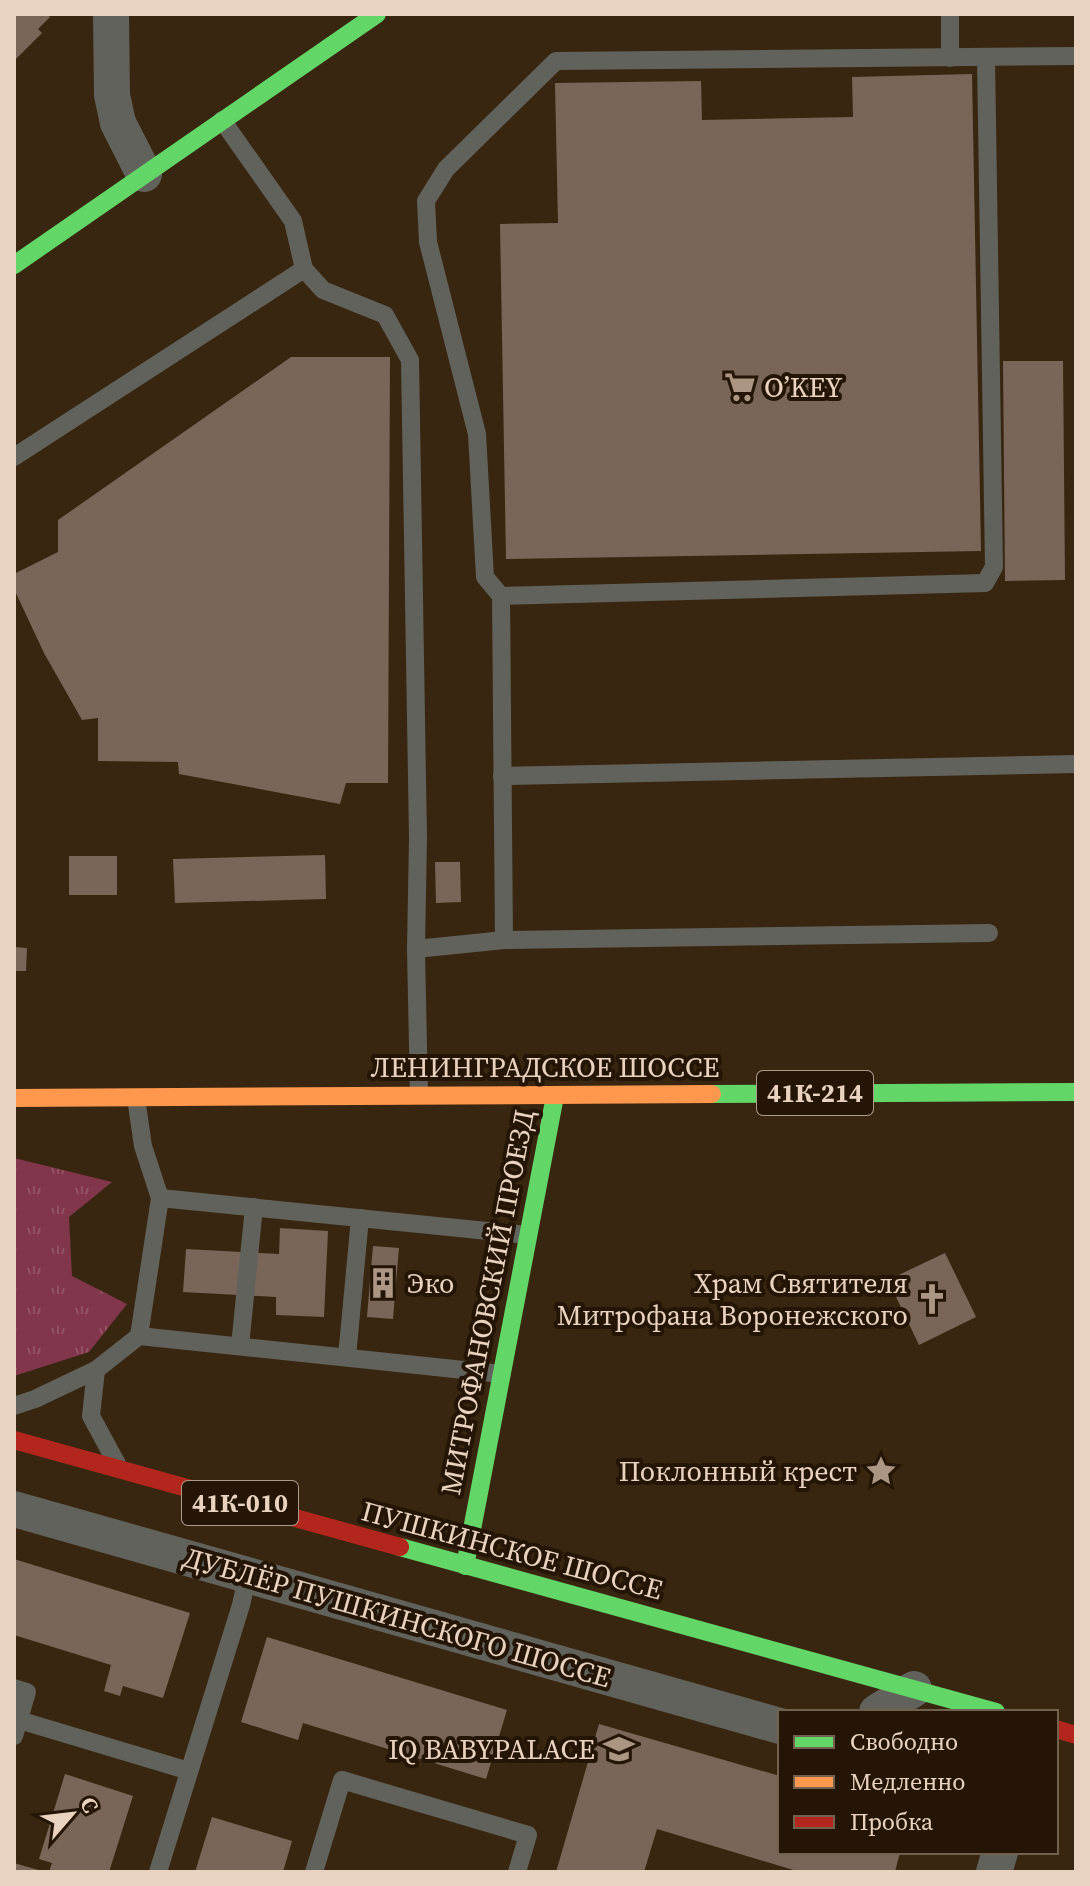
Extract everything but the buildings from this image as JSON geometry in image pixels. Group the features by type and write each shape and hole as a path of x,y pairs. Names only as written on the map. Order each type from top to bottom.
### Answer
{"main road":[{"path":"14,265 377,14"},
{"name":"ЛЕНИНГРАДСКОЕ ШОССЕ","path":"14,1098 1076,1092"},
{"name":"МИТРОФАНОВСКИЙ ПРОЕЗД","path":"465,1566 555,1096"},
{"name":"ПУШКИНСКОЕ ШОССЕ","path":"14,1440 989,1710"}],"street":[{"path":"111,14 112,95 118,123 144,174"},
{"name":"ДУБЛЁР ПУШКИНСКОГО ШОССЕ","path":"14,1509 778,1725"},
{"path":"880,1710 914,1689"}],"lane":[{"path":"950,14 950,58"},
{"path":"504,940 501,596 485,577 477,434 428,242 426,201 446,169 556,61 1076,56"},
{"path":"501,596 985,583 994,567 986,58"},
{"path":"222,120 293,221 304,269 323,290 385,315 410,360 419,1095"},
{"path":"14,457 304,269"},
{"path":"502,776 1076,764"},
{"path":"416,949 504,940 989,933"},
{"path":"14,1406 96,1370 139,1336 160,1198 143,1146 136,1098"},
{"path":"160,1198 528,1235"},
{"path":"240,1346 254,1207"},
{"path":"347,1357 360,1218"},
{"path":"139,1336 502,1374"},
{"path":"96,1370 91,1416 120,1470"},
{"path":"158,1872 248,1574"},
{"path":"14,1688 27,1692 16,1728 189,1771"},
{"path":"314,1872 342,1780 528,1835 517,1872"}],"green space":[{"path":"14,1158 112,1182 69,1217 72,1276 127,1304 89,1352 14,1376"}],"traffic: fast":[{"path":"14,265 377,14"},
{"path":"712,1094 1076,1092"},
{"path":"465,1566 555,1096"},
{"path":"400,1547 989,1710"}],"traffic: slow":[{"path":"14,1098 712,1094"}],"traffic: jam":[{"path":"14,1440 400,1547"},
{"path":"1058,1730 1076,1735"}],"place":[{"name":"O’KEY","path":"740,387"},
{"name":"Эко","path":"383,1283"},
{"name":"Храм Святителя Митрофана Воронежского","path":"932,1299"},
{"name":"Поклонный крест","path":"881,1471"},
{"name":"IQ BABYPALACE","path":"619,1749"}]}
